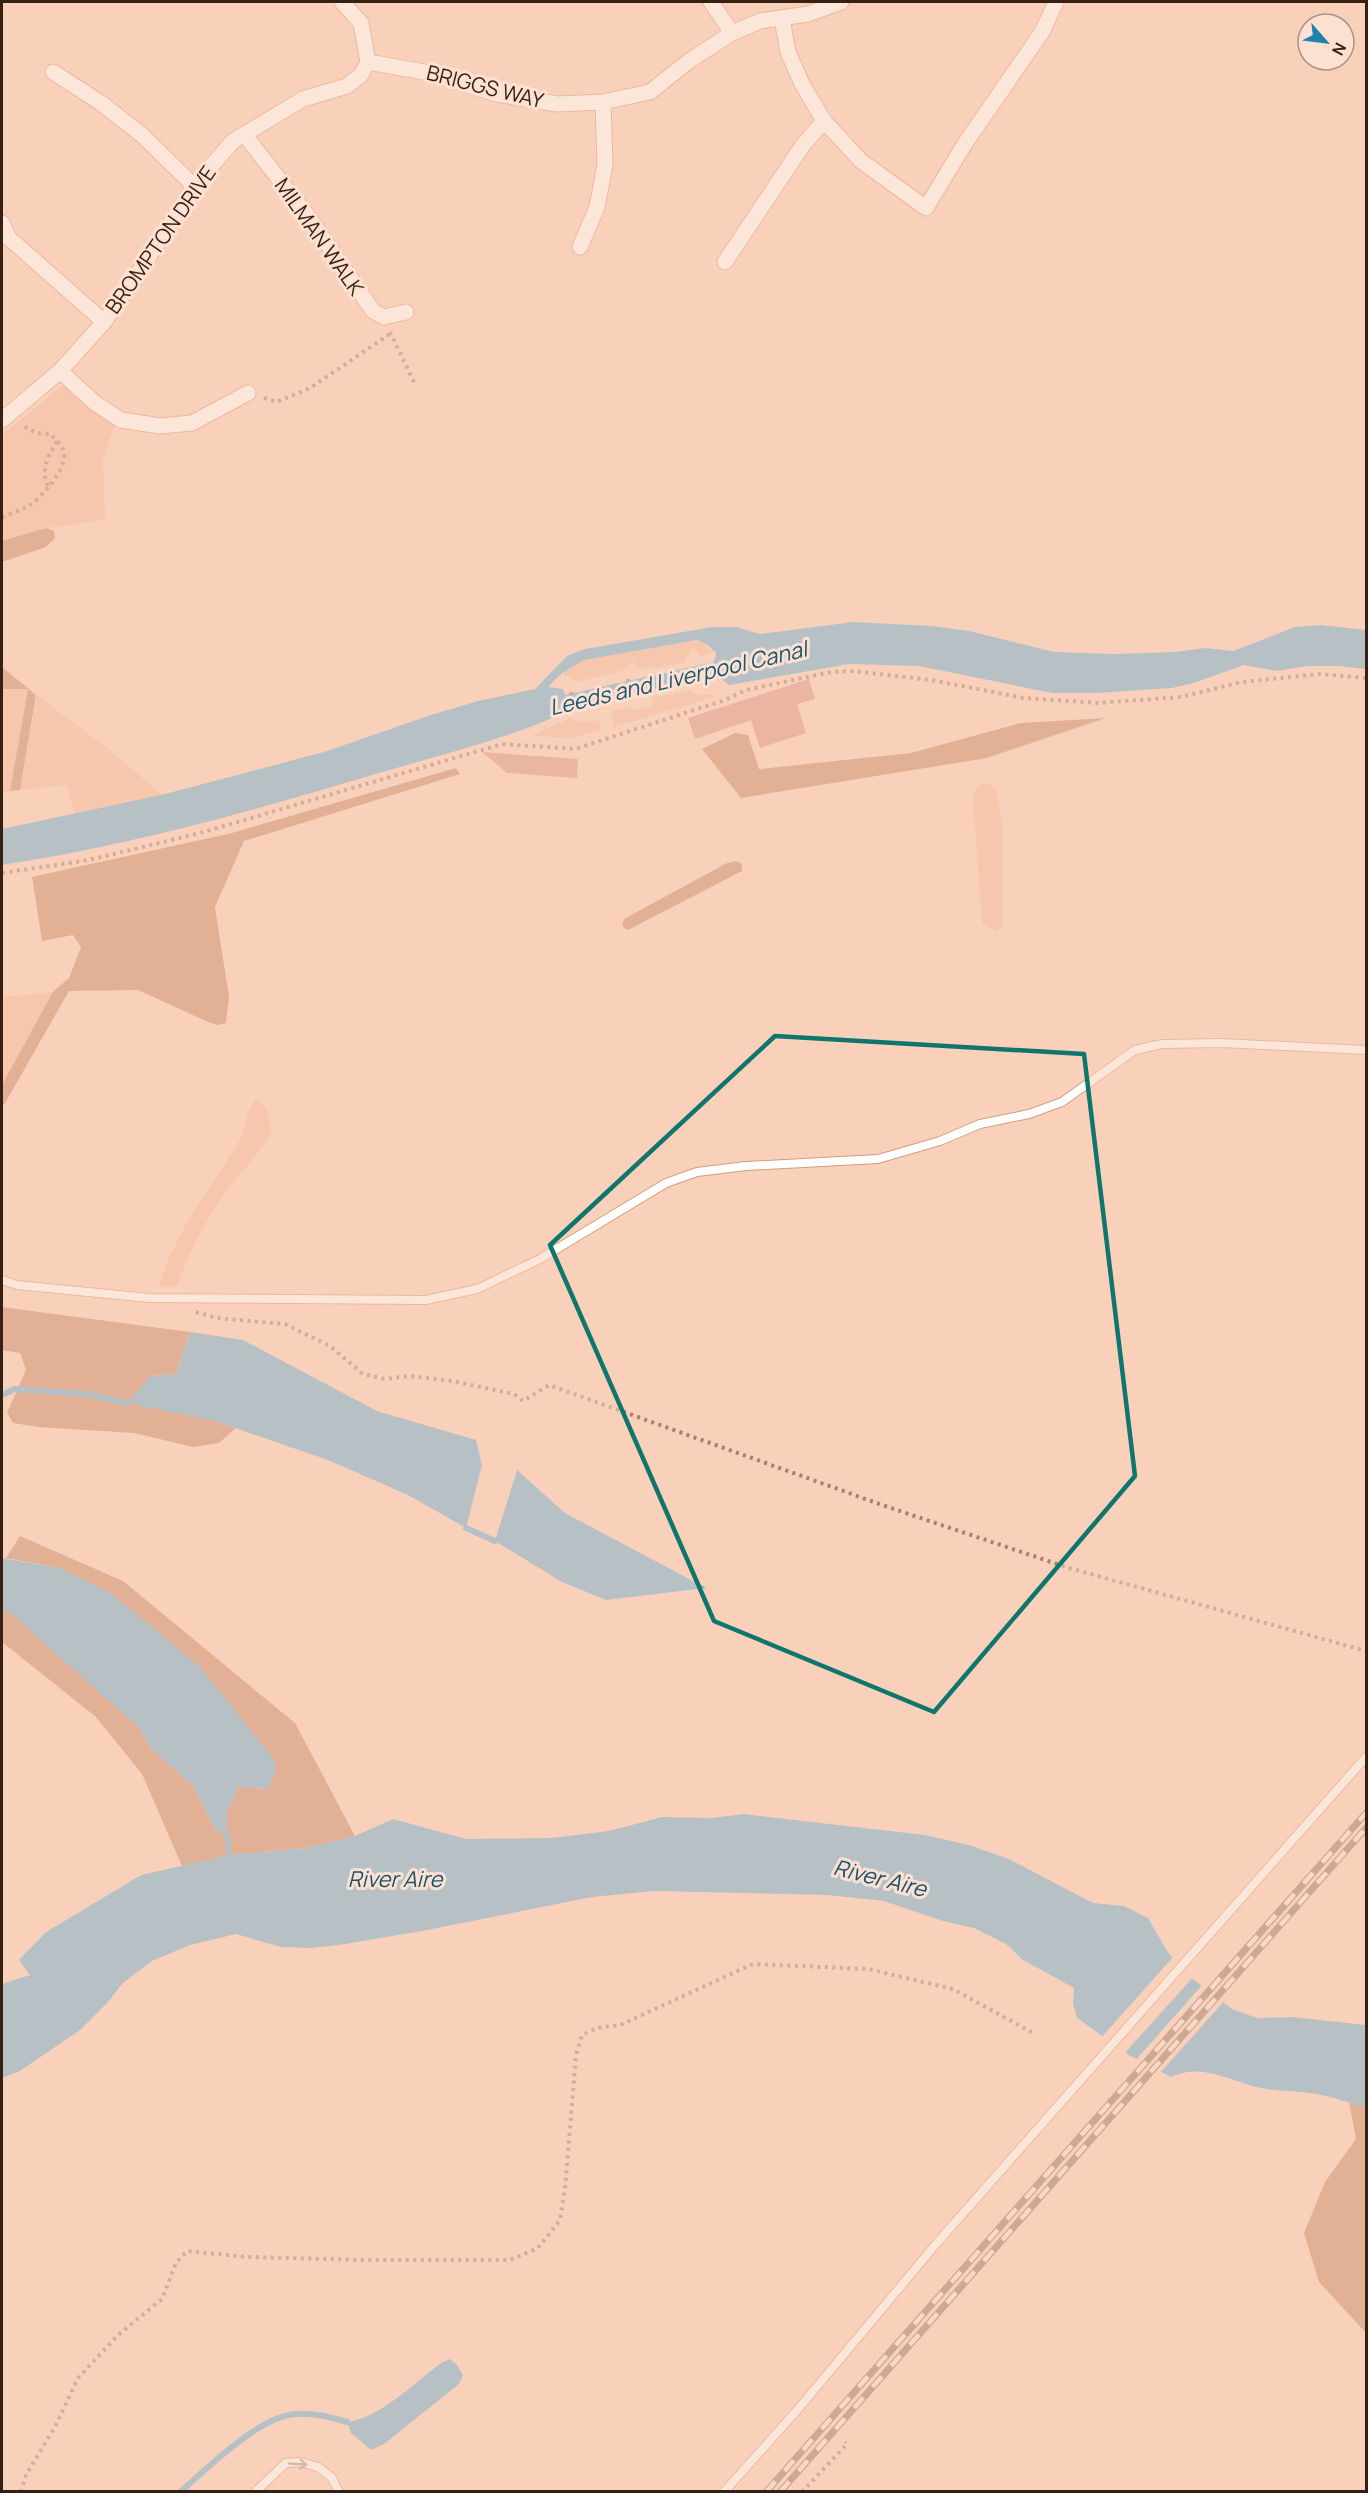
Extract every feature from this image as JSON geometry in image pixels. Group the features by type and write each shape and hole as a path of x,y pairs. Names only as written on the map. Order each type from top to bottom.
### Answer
{"street":[{"path":"342,2 362,23 368,62"},
{"path":"711,2 732,33"},
{"name":"BRIGGS WAY","path":"368,62 430,73 497,94 537,101 557,104 603,102 650,92 689,61 732,33 760,21 808,14 841,2"},
{"path":"782,18 788,52 802,84 824,121 861,161 926,208 964,145 1042,32 1056,2"},
{"name":"BROMPTON DRIVE","path":"7,416 60,371 104,322 136,277 194,186 233,141 303,99 347,86 361,75 368,62"},
{"path":"53,72 101,103 142,135 194,186"},
{"path":"580,247 597,207 605,165 603,102"},
{"path":"725,262 803,145 824,121"},
{"name":"MILMAN WALK","path":"244,134 311,220 373,311 384,317"},
{"path":"2,223 9,238 16,245 104,322"},
{"path":"384,317 406,312"},
{"path":"60,371 95,403 121,420 160,426 192,423 248,393"}],"lane":[{"path":"2,1280 17,1286 149,1298 426,1300 477,1289 540,1259 666,1183 687,1175 746,1166 878,1159 940,1141 980,1124 1029,1114 1062,1102 1135,1050 1162,1044 1221,1043 1366,1050"},
{"path":"724,2492 799,2408 936,2244 1366,1757"},
{"path":"255,2492 286,2463 300,2462 318,2467 332,2478 339,2492"}],"path":[{"path":"384,317 415,384"},
{"path":"248,393 277,402 329,376 390,334"},
{"path":"2,517 30,506 41,496 61,469 65,458 64,450 50,434 36,433 7,416"},
{"path":"48,486 44,477 44,465 57,441"},
{"path":"2,873 89,860 200,833 502,744 575,749 692,712 746,690 831,672 874,672 931,680 1024,698 1098,703 1181,697 1240,682 1320,674 1366,678"},
{"path":"628,679 631,696"},
{"path":"571,692 575,711"},
{"path":"178,1298 194,1312 216,1318 285,1324 330,1346 363,1374 385,1379 409,1376 452,1381 514,1394 523,1401 549,1385 885,1506 1069,1568 1366,1651"},
{"path":"21,2492 26,2475 56,2425 78,2378 117,2336 162,2299 176,2263 187,2251 247,2257 510,2260 538,2248 560,2220 565,2189 576,2055 582,2035 597,2028 621,2025 753,1964 868,1969 953,1989 1033,2033"},
{"path":"802,2492 847,2444 845,2442"}],"highlighted area":[{"path":"775,1036 1084,1054 1135,1476 934,1712 714,1621 550,1245"}],"shaded area":[{"path":"64,384 116,422 103,459 105,520 46,528 2,541 2,435"},
{"path":"46,528 54,531 55,538 46,547 2,562 2,541"},
{"path":"697,640 714,651 700,657 693,648 686,656 685,662 654,669 653,666 637,669 633,661 622,671 576,682 569,676 564,677 564,672 584,660"},
{"path":"2,667 36,695 20,790 10,791 28,689 2,689"},
{"path":"28,688 10,791 2,792 2,689"},
{"path":"691,690 698,695 712,694 714,697 613,727 612,711 631,707 636,710 654,706 652,698"},
{"path":"37,695 107,748 163,795 74,813 67,785 20,790"},
{"path":"570,718 581,723 599,720 601,730 572,738 531,736"},
{"path":"1106,718 987,758 741,798 702,749 735,733 748,735 759,769 911,753 1021,723"},
{"path":"456,768 460,774 244,841 215,907 229,997 226,1023 218,1025 208,1022 138,990 69,991 4,1105 2,1104 2,1085 53,992 69,978 81,947 73,935 42,941 32,877 232,833"},
{"path":"985,782 996,789 1002,823 1003,925 997,932 982,923 973,798 976,788"},
{"path":"736,861 742,864 742,871 628,930 622,926 624,919 727,863"},
{"path":"53,993 2,1085 2,997"},
{"path":"256,1099 266,1107 272,1133 214,1210 196,1241 177,1286 159,1286 166,1264 185,1226 241,1138 249,1110"},
{"path":"2,1307 190,1332 176,1374 151,1376 215,1421 236,1428 219,1443 193,1447 134,1433 38,1427 13,1423 7,1413 26,1370 20,1353 2,1350"},
{"path":"20,1536 123,1581 295,1723 355,1836 305,1848 229,1855 182,1866 142,1774 96,1717 2,1642 2,1609 13,1614 140,1729 152,1749 194,1787 216,1831 238,1787 267,1789 59,1568 6,1558"},
{"path":"1349,2102 1366,2107 1366,2333 1319,2282 1304,2233 1325,2182 1356,2139"}],"water":[{"name":"Leeds and Liverpool Canal","path":"853,622 932,626 969,631 1054,652 1112,654 1175,652 1205,648 1233,651 1295,627 1321,625 1366,630 1366,669 1308,666 1277,671 1244,665 1194,683 1172,688 1097,693 1052,693 919,666 849,664 729,685 716,675 568,708 568,711 546,721 501,737 243,812 99,847 2,865 2,829 165,794 324,752 478,701 535,689 567,656 585,649 712,627 736,627 760,634","holes":["697,640 709,646 716,653 714,662 565,695 563,689 548,687 561,674 584,660"]},
{"path":"190,1332 243,1340 377,1411 476,1440 482,1465 466,1528 408,1495 328,1460 215,1421 127,1403 151,1376 176,1374"},
{"path":"517,1470 565,1513 706,1588 606,1600 562,1582 495,1541"},
{"path":"2,1558 59,1568 111,1593 200,1667 274,1759 276,1773 267,1789 238,1787 227,1812 227,1834 216,1831 194,1787 152,1749 140,1729 13,1615 2,1609"},
{"name":"River Aire","path":"743,1814 925,1835 969,1845 1009,1859 1093,1903 1124,1906 1148,1918 1167,1951 1185,1973 1232,2009 1257,2018 1292,2017 1366,2025 1366,2107 1317,2094 1261,2088 1205,2072 1194,2071 1171,2077 1129,2055 1077,2018 1073,2004 1074,1988 1023,1960 1006,1944 974,1928 943,1921 884,1901 827,1895 655,1891 592,1897 339,1945 309,1948 281,1947 236,1934 190,1945 152,1961 123,1983 80,2030 20,2071 2,2078 2,1984 30,1975 19,1960 46,1932 141,1875 229,1855 305,1848 355,1836 393,1819 466,1839 551,1838 609,1831 662,1817 713,1818"},
{"path":"450,2359 463,2375 459,2384 384,2444 371,2450 351,2433 347,2422 372,2414 384,2407 441,2363"}],"pier":[{"path":"1174,1956 1194,1976 1123,2055 1100,2039"},
{"path":"1204,1983 1225,2000 1159,2074 1135,2061"}],"building":[{"path":"809,679 815,699 797,704 806,733 760,748 751,720 695,739 688,718"},
{"path":"482,752 578,759 577,778 507,773"}],"waterway":[{"path":"2,1395 15,1389 86,1394 127,1403"},
{"path":"466,1528 495,1541"},
{"path":"227,1834 229,1855"},
{"path":"180,2492 235,2444 267,2423 297,2414 310,2414 347,2422"}],"railway":[{"path":"766,2492 1366,1813"},
{"path":"780,2492 1366,1828"}]}
